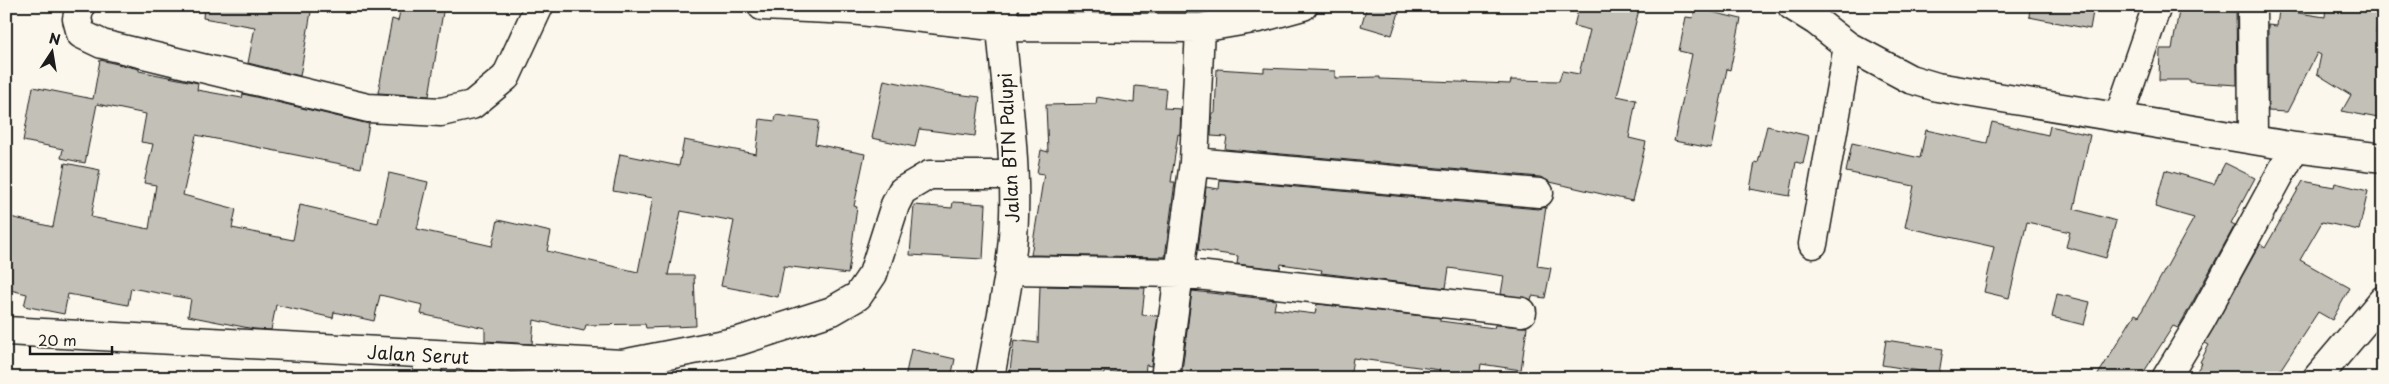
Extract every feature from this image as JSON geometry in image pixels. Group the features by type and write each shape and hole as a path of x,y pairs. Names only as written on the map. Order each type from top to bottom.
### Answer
{"street":[{"path":"80,6 77,19 81,34 102,44 368,108 441,112 472,106 506,76 539,6"},
{"path":"762,6 1200,28 1259,18 1302,6"},
{"path":"1792,6 1816,21 1848,46 1910,79 1937,87 2295,147 2383,158"},
{"path":"2119,116 2157,6"},
{"path":"2252,6 2253,139"},
{"name":"Jalan BTN Palupi","path":"990,378 1010,270 1014,217 1013,175 1002,17"},
{"path":"1165,378 1194,162 1200,28"},
{"path":"1813,244 1848,46"},
{"path":"2166,378 2200,322 2295,147"},
{"path":"1194,162 1539,193"},
{"name":"Jalan Serut","path":"6,331 428,366 517,357 622,364 739,341 832,311 858,296 872,274 895,205 902,191 930,175 1013,175"},
{"path":"1010,270 1180,273 1522,312"},
{"path":"2317,378 2383,300"}],"building":[{"path":"204,6 312,6 300,76 248,63 255,27 203,18"},
{"path":"401,6 444,6 429,96 378,93 392,19 398,21"},
{"path":"1367,6 1401,6 1392,35 1361,26"},
{"path":"1579,6 1640,6 1617,96 1636,100 1629,138 1646,142 1632,201 1550,182 1540,177 1225,149 1227,137 1211,136 1212,113 1215,113 1217,69 1264,72 1264,68 1335,71 1335,78 1380,77 1380,79 1510,84 1511,80 1559,81 1562,71 1579,74 1590,30 1574,26"},
{"path":"2030,6 2094,6 2090,29 2029,17"},
{"path":"2180,6 2236,6 2237,85 2190,82 2190,80 2159,80 2160,49 2172,49"},
{"path":"2326,6 2378,6 2376,33 2383,34 2383,119 2342,111 2351,95 2317,74 2321,55 2317,53 2287,112 2268,111 2268,25 2277,26 2279,10 2325,17"},
{"path":"1695,8 1741,19 1730,70 1727,69 1711,148 1674,141 1692,54 1679,51 1686,17 1693,18"},
{"path":"100,60 139,69 139,71 198,83 197,90 242,98 243,94 369,124 361,168 196,135 183,195 236,209 232,228 293,240 300,205 378,223 389,173 428,182 417,229 492,246 498,220 551,232 547,251 638,272 653,198 613,191 620,154 679,166 684,140 756,154 760,119 775,121 776,115 819,121 815,144 865,154 854,206 857,207 848,274 784,266 778,297 721,286 734,221 681,211 668,275 694,275 696,326 646,328 645,324 586,325 584,331 534,320 532,344 485,341 485,328 421,314 423,305 380,295 374,321 334,312 333,318 276,305 271,330 254,329 188,316 191,299 131,288 128,305 68,294 64,314 24,306 27,294 6,289 6,216 53,227 65,163 100,170 91,217 149,229 156,185 144,183 153,144 141,142 146,114 97,104 85,163 61,158 63,149 23,141 33,87 93,99"},
{"path":"884,80 948,93 980,97 975,136 919,129 915,147 872,138"},
{"path":"1135,86 1166,89 1164,108 1181,109 1180,135 1178,134 1171,182 1175,182 1165,257 1031,255 1044,174 1037,173 1041,150 1048,152 1046,105 1096,104 1097,97 1134,103"},
{"path":"1992,122 2048,135 2050,126 2090,135 2074,209 2116,221 2106,258 2066,247 2070,232 2027,222 2009,298 1984,292 1994,247 1905,227 1914,186 1846,172 1852,143 1920,158 1926,130 1987,143"},
{"path":"1767,126 1809,136 1803,164 1796,162 1790,196 1750,189 1755,162 1758,163"},
{"path":"2225,163 2255,178 2231,223 2235,225 2178,328 2173,326 2140,378 2096,378 2135,314 2139,316 2194,218 2155,207 2165,170 2214,184"},
{"path":"1220,180 1538,209 1546,207 1537,266 1551,268 1545,298 1532,296 1531,300 1501,294 1504,276 1449,268 1446,288 1321,273 1322,270 1281,264 1280,269 1237,264 1238,256 1198,250 1206,187 1219,189"},
{"path":"2303,181 2334,187 2335,183 2368,191 2359,230 2322,222 2300,260 2350,288 2332,320 2318,312 2275,378 2192,378 2202,363 2200,362 2209,345 2205,343 2260,244 2265,248"},
{"path":"953,202 986,204 983,259 910,255 914,205 952,208"},
{"path":"1040,286 1145,288 1142,315 1158,316 1151,366 1146,365 1145,376 1104,372 1104,378 1009,378 1014,340 1038,343"},
{"path":"1192,291 1276,300 1274,309 1315,314 1317,304 1440,318 1440,321 1494,328 1495,325 1527,327 1521,370 1481,364 1479,378 1439,378 1440,370 1353,358 1350,378 1230,378 1182,371"},
{"path":"2057,294 2090,302 2084,325 2052,317"},
{"path":"1886,340 1943,349 1939,374 1882,365"},
{"path":"911,349 955,359 951,378 905,378"}]}
